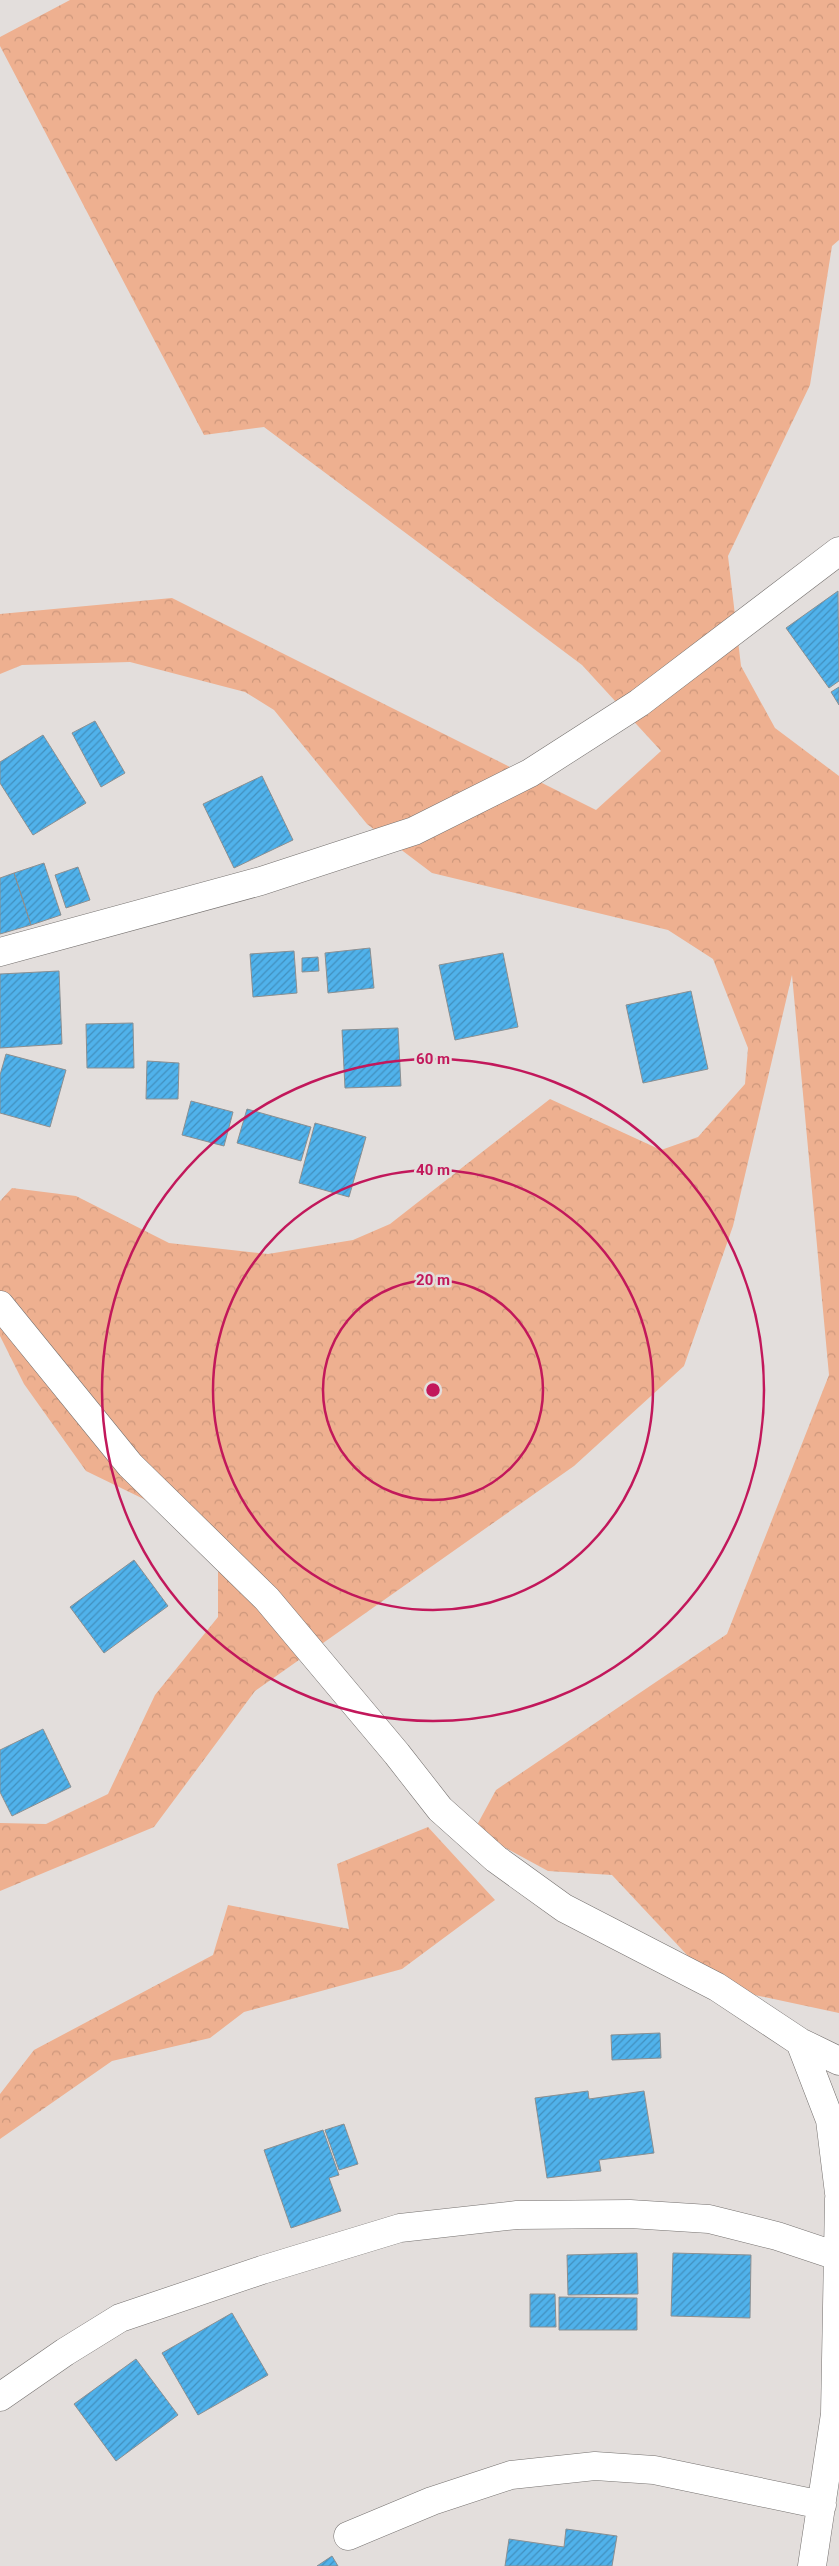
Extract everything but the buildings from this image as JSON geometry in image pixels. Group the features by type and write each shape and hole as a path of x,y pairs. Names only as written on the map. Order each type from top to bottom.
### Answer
{"street":[{"path":"0,952 261,881 414,831 530,773 639,703 839,551"},
{"path":"0,1305 130,1465 268,1599 397,1754 440,1809 496,1859 564,1908 717,1987 800,2042 839,2061"},
{"path":"800,2042 830,2120 839,2193"},
{"path":"812,2566 835,2414 839,2199"},
{"path":"0,2397 65,2352 120,2318 262,2270 400,2228 517,2214 630,2214 709,2218 777,2236 838,2256"},
{"path":"348,2536 432,2502 512,2475 595,2466 654,2470 822,2506"}],"green space":[{"path":"70,0 839,0 839,240 832,246 810,385 728,556 741,666 775,728 839,776 839,2013 717,1987 612,1875 548,1871 502,1846 477,1825 496,1790 727,1634 829,1375 792,975 733,1226 684,1366 574,1466 255,1691 154,1827 0,1891 0,1823 46,1824 108,1794 155,1695 218,1617 218,1550 189,1521 86,1471 24,1384 0,1336 0,1201 12,1188 76,1196 169,1243 268,1254 353,1240 390,1224 550,1099 661,1150 698,1137 745,1084 748,1048 713,959 668,930 432,873 367,824 274,710 245,692 130,662 22,665 0,674 0,614 172,598 596,810 661,751 582,665 264,427 204,435 0,46 0,37"},
{"path":"428,1827 495,1900 402,1969 244,2012 210,2038 112,2061 0,2139 0,2094 34,2050 213,1955 228,1905 349,1929 337,1864"}]}
